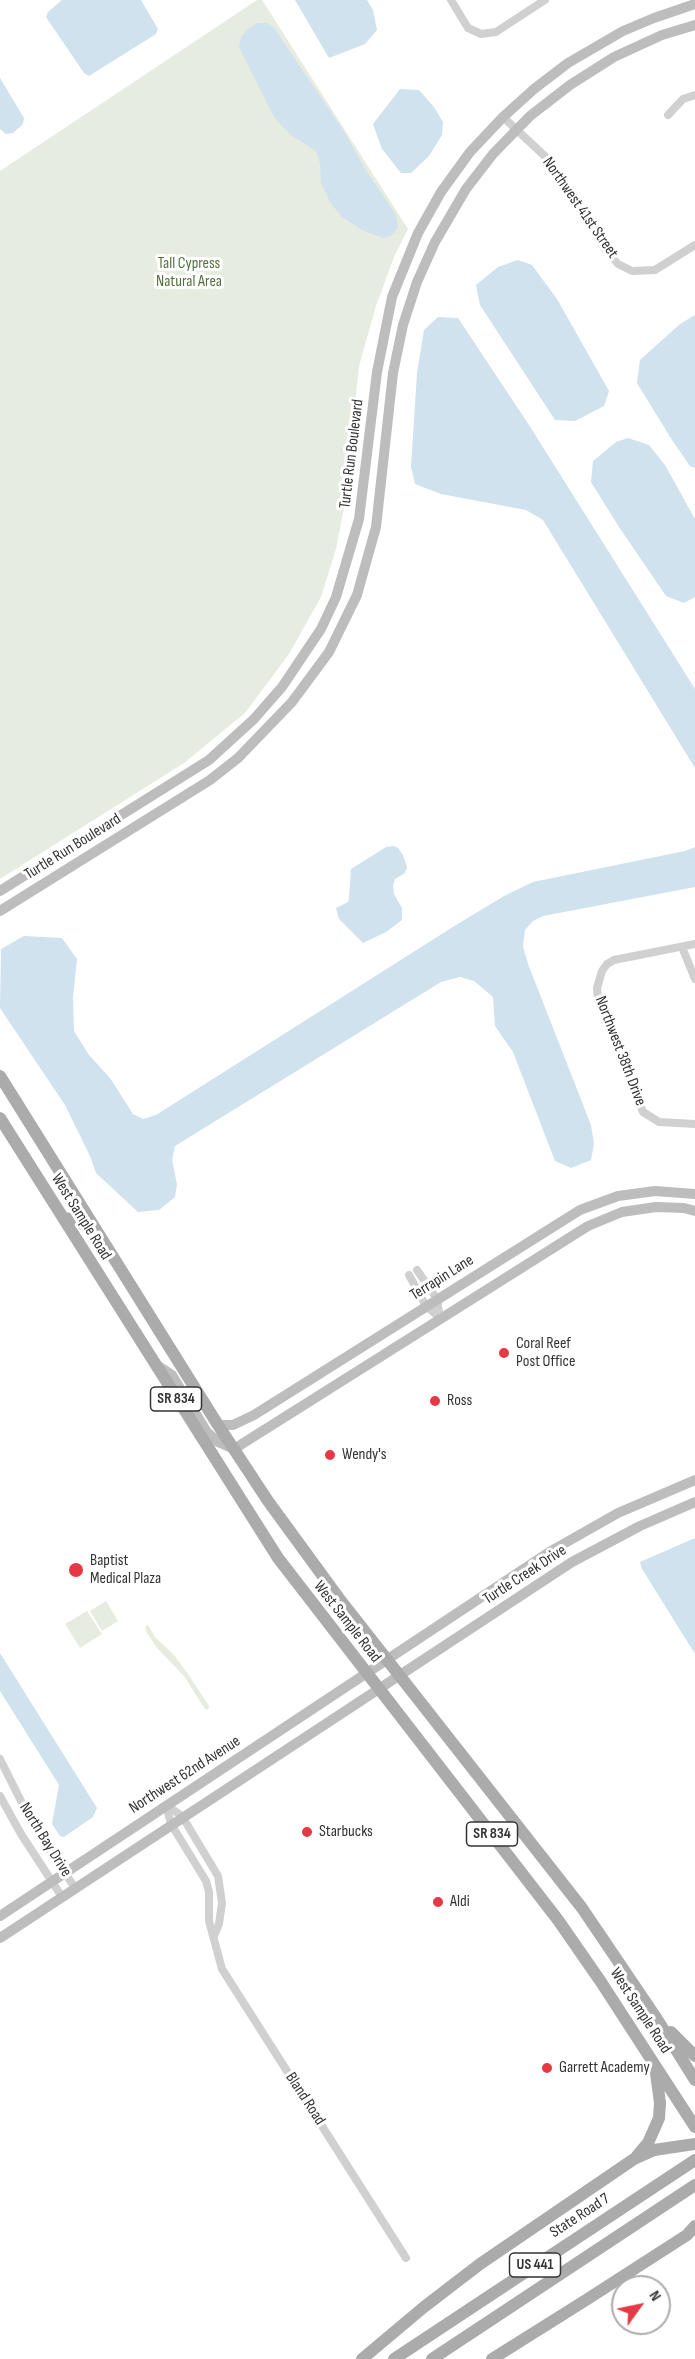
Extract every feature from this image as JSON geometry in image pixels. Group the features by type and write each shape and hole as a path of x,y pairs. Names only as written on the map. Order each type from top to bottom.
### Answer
{"main road":[{"name":"West Sample Road","path":"0,1076 218,1425 304,1551 582,1908 656,2016 695,2080"},
{"name":"West Sample Road","path":"0,1118 278,1558 558,1920 695,2127"},
{"path":"63,1218 97,1230"},
{"path":"656,2016 695,2056"},
{"path":"634,2159 648,2143 659,2118 660,2103 654,2062"},
{"path":"362,2359 480,2264 634,2159 654,2150 695,2144"},
{"name":"State Road 7","path":"394,2359 695,2160"},
{"name":"US 441","path":"432,2359 691,2187"},
{"path":"492,2359 549,2325 692,2231"}],"street":[{"path":"451,0 468,28 480,34 496,32 545,0"},
{"name":"Turtle Run Boulevard","path":"0,891 208,760 254,719 282,687 321,628 336,597 359,519 377,372 392,297 418,233 441,192 470,152 534,89 597,45 654,18 695,4"},
{"name":"Turtle Run Boulevard","path":"0,911 210,780 230,765 292,702 329,652 357,595 376,527 393,373 403,325 417,282 435,242 466,189 493,154 542,105 614,57 662,35 695,24"},
{"path":"668,115 683,99 695,95"},
{"name":"Northwest 41st Street","path":"503,117 549,160 605,249 618,264 632,271 655,270 695,245"},
{"path":"695,944 682,947 695,980"},
{"name":"Northwest 38th Drive","path":"682,947 614,960 602,971 597,988 598,998 643,1112 659,1122 695,1124"},
{"name":"Terrapin Lane","path":"218,1425 233,1425 254,1416 580,1210 618,1196 655,1191 695,1194"},
{"name":"Terrapin Lane","path":"234,1449 588,1226 622,1212 656,1207 684,1208 695,1211"},
{"path":"417,1270 437,1299 440,1318"},
{"path":"408,1275 426,1306 440,1318"},
{"path":"153,1363 172,1375 207,1432 218,1442 234,1449"},
{"name":"Turtle Creek Drive","path":"387,1659 586,1530 655,1496 695,1480"},
{"name":"Turtle Creek Drive","path":"379,1690 598,1547 695,1502"},
{"path":"586,1530 598,1547"},
{"name":"Northwest 62nd Avenue","path":"0,1916 387,1659"},
{"name":"Northwest 62nd Avenue","path":"0,1938 182,1816 379,1690"},
{"name":"North Bay Drive","path":"0,1759 2,1768 33,1825 75,1888"},
{"name":"North Bay Drive","path":"0,1796 21,1834 62,1897"},
{"name":"Bland Road","path":"166,1805 182,1816 213,1865 222,1903 219,1924 214,1936"},
{"name":"Bland Road","path":"166,1805 171,1824 206,1881 209,1892 209,1921 222,1969 406,2258"}],"green space":[{"name":"Tall Cypress Natural Area","path":"257,0 262,0 408,229 394,257 376,306 359,366 345,502 336,549 321,597 289,654 245,713 184,763 0,879 0,171"},
{"path":"106,1601 118,1621 102,1631 90,1611"},
{"path":"87,1611 102,1634 80,1648 65,1624"},
{"path":"148,1625 155,1637 174,1655 188,1674 209,1706 208,1710 205,1709 184,1676 157,1648 147,1633 145,1627"}],"water":[{"path":"62,0 141,0 158,29 156,34 89,76 84,73 46,17 48,12"},
{"path":"295,0 367,0 373,10 377,30 365,44 329,58"},
{"path":"257,23 268,23 274,28 345,133 365,169 396,215 398,227 392,235 384,238 364,231 341,216 330,202 321,183 320,163 316,151 290,134 274,117 239,47 241,37"},
{"path":"0,78 24,118 23,124 13,133 6,134 0,129"},
{"path":"400,89 419,90 443,122 442,135 429,156 411,173 401,173 382,149 373,124"},
{"path":"518,260 532,265 557,299 609,391 604,406 575,421 555,420 480,305 476,285 498,267"},
{"path":"695,315 695,468 690,466 672,440 637,383 640,360 680,324"},
{"path":"438,317 458,318 529,425 695,689 695,768 543,520 526,510 441,494 415,484 411,467 417,373 424,330"},
{"path":"628,438 649,445 665,465 695,519 695,597 684,603 666,596 591,482 593,461 616,442"},
{"path":"394,846 403,855 407,867 405,873 395,879 393,886 394,894 402,908 402,920 386,932 363,943 339,919 336,908 348,902 351,869 386,847"},
{"path":"695,847 695,887 543,916 533,921 525,930 523,946 528,964 591,1125 594,1144 591,1160 571,1168 555,1161 513,1052 495,1026 493,997 474,981 460,977 441,982 175,1146 172,1160 177,1184 175,1197 159,1210 138,1212 96,1173 65,1105 0,1008 1,949 24,936 62,938 77,959 73,998 74,1031 89,1055 110,1078 133,1114 143,1119 156,1115 504,896 533,882"},
{"path":"695,1538 695,1654 642,1569 640,1562"},
{"path":"0,1653 97,1808 93,1817 64,1837 60,1836 52,1824 59,1785 0,1691"}],"place":[{"name":"Coral Reef Post Office","path":"504,1353"},
{"name":"Ross","path":"435,1401"},
{"name":"Wendy's","path":"330,1455"},
{"name":"Baptist Medical Plaza","path":"76,1570"},
{"name":"Starbucks","path":"307,1832"},
{"name":"Aldi","path":"438,1902"},
{"name":"Garrett Academy","path":"547,2068"}]}
